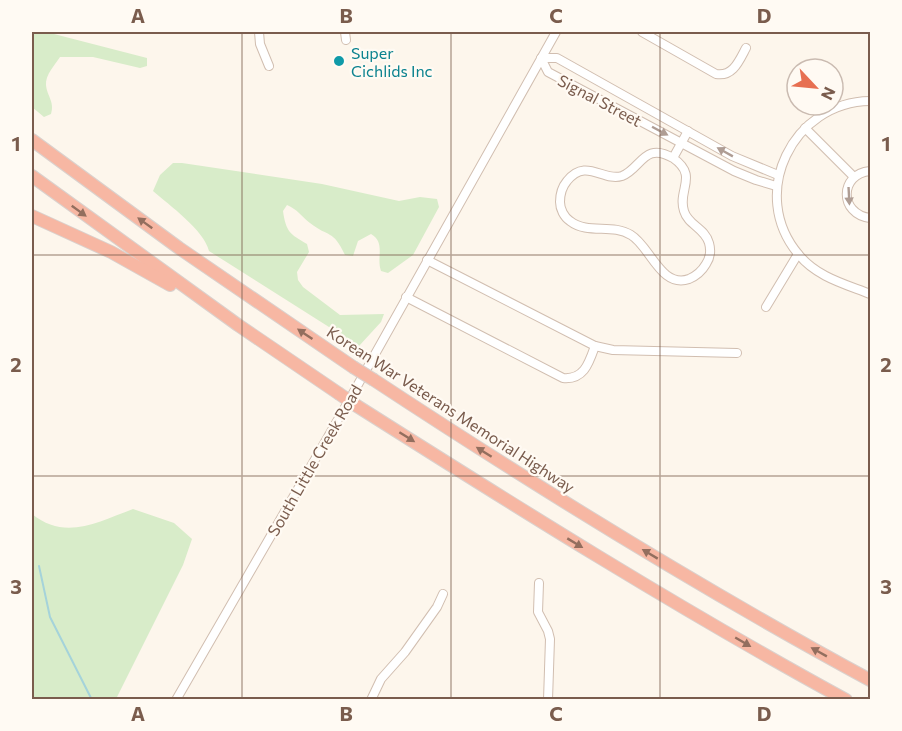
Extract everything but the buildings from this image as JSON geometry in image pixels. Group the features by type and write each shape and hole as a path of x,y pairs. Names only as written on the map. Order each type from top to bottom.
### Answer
{"highway":[{"name":"Korean War Veterans Memorial Highway","path":"32,140 179,248 455,434 647,552 870,680"},
{"path":"32,176 238,325 357,406 588,551 715,626 846,699"},
{"path":"32,216 111,252 238,325"}],"street":[{"path":"259,32 260,44 269,66"},
{"name":"South Little Creek Road","path":"176,699 347,404 556,32"},
{"path":"642,32 721,75 731,71 737,65 746,48"},
{"name":"Signal Street","path":"777,186 744,176 548,72 541,58 556,58 732,156 778,175"},
{"path":"870,101 854,102 835,108 805,128 786,156 778,175 777,186 779,211 784,230 798,254 829,278 870,294"},
{"path":"805,128 854,177"},
{"path":"673,158 688,131"},
{"path":"664,154 673,158 681,165 686,175 684,213 704,234 710,245 707,263 700,272 690,278 678,280 667,275 658,267 640,241 628,233 616,229 578,226 562,212 561,192 567,180 577,172 594,171 610,176 622,176 646,156 664,154"},
{"path":"870,171 854,177 847,191 847,199 855,212 870,218"},
{"path":"766,307 798,254"},
{"path":"427,260 595,346 613,350 737,353"},
{"path":"406,297 563,378 575,378 581,374 590,361 595,346"},
{"path":"539,582 538,612 550,639 548,699"},
{"path":"370,699 381,679 405,652 437,607 443,594"}],"green space":[{"path":"32,32 50,32 147,58 147,66 140,68 93,57 60,57 47,78 46,85 52,110 51,114 44,117 32,107"},
{"path":"173,163 322,184 399,201 420,197 437,199 439,207 413,255 388,273 381,271 378,242 371,234 358,241 353,256 345,255 334,237 316,228 287,205 283,211 290,232 307,244 309,252 297,272 298,280 303,287 340,315 384,314 381,322 359,346 209,251 193,226 153,191 160,175"},
{"path":"133,509 174,523 192,539 183,565 116,699 32,699 32,643 34,637 32,636 32,514 44,522 69,528 82,527"}],"waterway":[{"path":"39,566 50,617 92,700"}],"place":[{"name":"Super Cichlids Inc","path":"339,61"}]}
